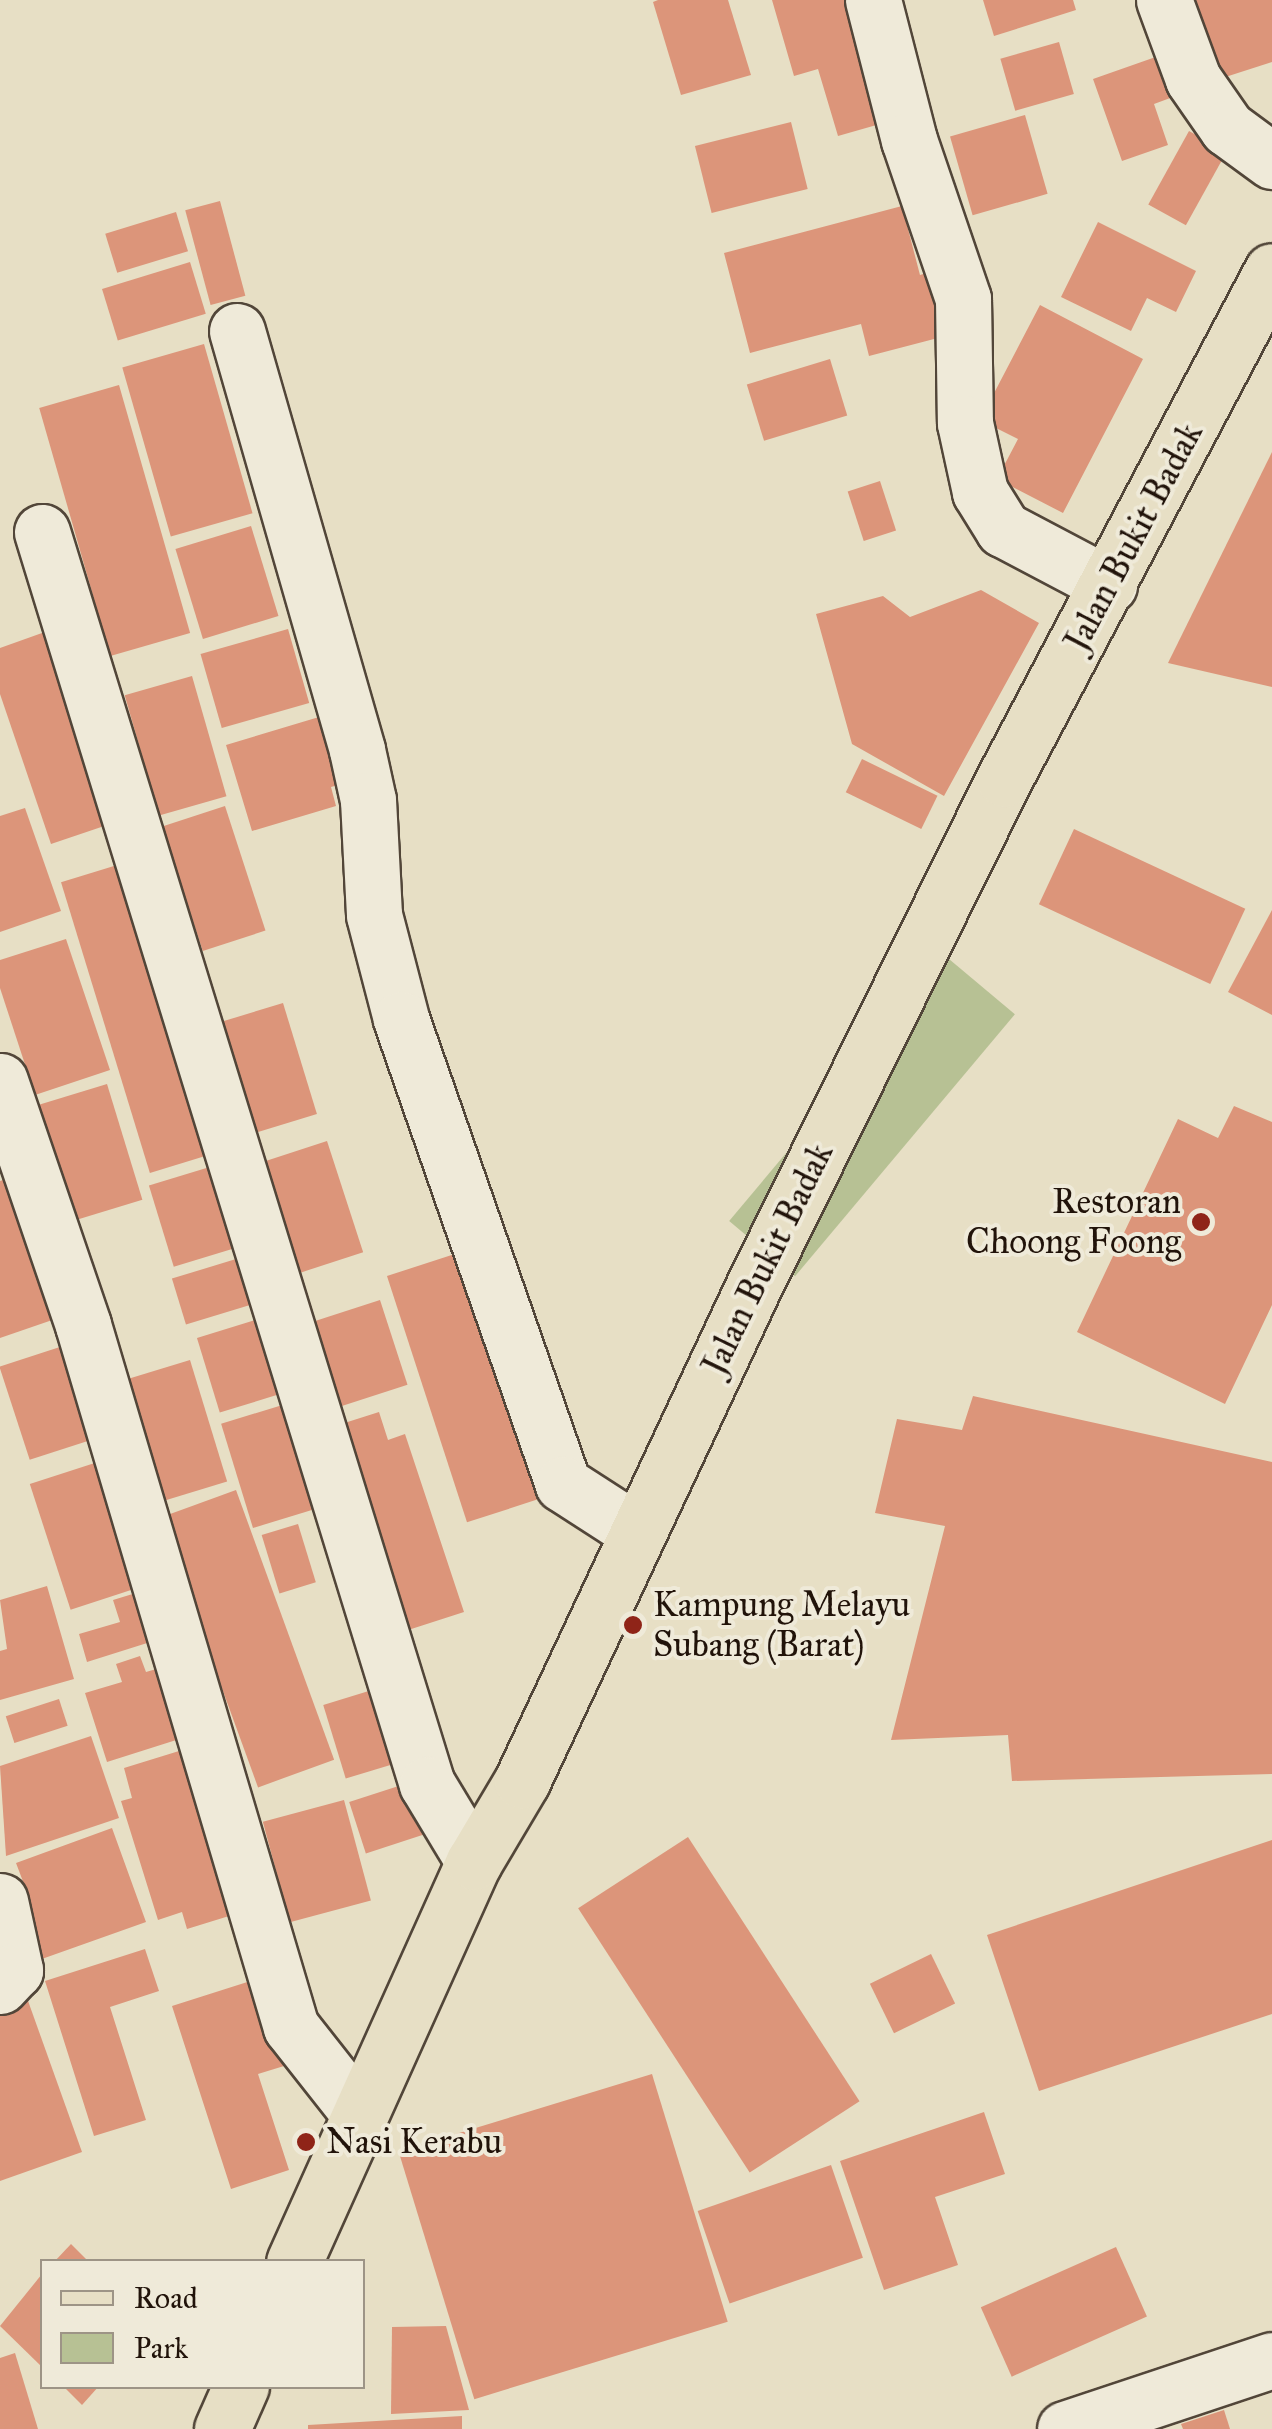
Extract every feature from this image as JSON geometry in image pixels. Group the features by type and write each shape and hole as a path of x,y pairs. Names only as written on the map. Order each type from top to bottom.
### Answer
{"main road":[{"name":"Jalan Bukit Badak","path":"295,2259 357,2111 474,1862 522,1781 636,1530 1004,780 1272,271"},
{"path":"222,2429 239,2389"}],"street":[{"path":"873,0 909,140 963,300 966,423 980,492 1003,528 1110,585"},
{"path":"1164,0 1193,80 1227,128 1272,161"},
{"path":"237,332 357,750 368,800 374,915 400,1019 563,1484 636,1530"},
{"path":"42,532 427,1784 474,1862"},
{"path":"0,1081 83,1325 291,2028 357,2111"},
{"path":"0,1901 16,1970 0,1986"},
{"path":"1065,2429 1272,2360"}],"green space":[{"path":"949,959 1015,1014 795,1276 729,1221"}],"building":[{"path":"728,0 751,75 681,95 653,2"},
{"path":"772,0 852,0 887,122 838,136 818,69 794,76"},
{"path":"983,0 1073,0 1076,10 994,36"},
{"path":"1188,0 1272,0 1272,62 1213,81"},
{"path":"1059,42 1074,94 1015,111 1000,59"},
{"path":"1167,53 1181,94 1154,104 1168,145 1122,161 1093,79"},
{"path":"1025,115 1048,194 973,215 950,136"},
{"path":"791,122 808,189 712,213 695,146"},
{"path":"1189,131 1227,152 1186,225 1148,204"},
{"path":"220,201 245,296 211,305 185,210"},
{"path":"902,206 920,275 940,269 957,333 869,356 861,324 750,353 724,253"},
{"path":"176,212 188,251 117,273 105,234"},
{"path":"1098,222 1196,271 1176,312 1147,298 1131,331 1061,297"},
{"path":"190,262 206,314 118,341 102,289"},
{"path":"1040,305 1143,359 1063,513 997,479 1018,439 980,420"},
{"path":"204,344 253,513 171,537 122,367"},
{"path":"830,359 847,415 764,441 747,384"},
{"path":"119,385 190,633 110,656 39,408"},
{"path":"1272,452 1272,687 1168,663"},
{"path":"880,481 896,530 864,541 848,492"},
{"path":"251,526 278,616 203,639 175,549"},
{"path":"981,590 1039,623 944,796 852,744 816,614 883,596 910,617"},
{"path":"56,628 122,820 51,844 0,694 0,648"},
{"path":"288,629 309,703 222,728 201,654"},
{"path":"192,676 226,796 159,815 125,695"},
{"path":"329,714 349,782 331,787 336,806 252,831 226,745"},
{"path":"862,759 937,796 921,829 846,792"},
{"path":"225,806 265,931 203,951 162,826"},
{"path":"25,808 61,911 0,932 0,816"},
{"path":"1074,829 1245,909 1210,984 1039,904"},
{"path":"127,862 216,1153 150,1173 61,882"},
{"path":"1272,910 1272,1015 1228,992"},
{"path":"66,939 110,1070 35,1095 0,988 0,960"},
{"path":"283,1003 317,1114 253,1134 219,1023"},
{"path":"107,1084 142,1200 74,1221 38,1105"},
{"name":"Restoran Choong Foong","path":"1234,1106 1272,1122 1272,1305 1225,1404 1077,1332 1178,1119 1218,1138"},
{"path":"327,1141 363,1252 300,1273 264,1161"},
{"path":"213,1166 238,1247 174,1267 149,1186"},
{"path":"12,1177 61,1317 0,1338 0,1181"},
{"path":"464,1251 544,1497 467,1522 387,1276"},
{"path":"236,1259 250,1305 186,1324 172,1279"},
{"path":"380,1300 408,1385 342,1406 314,1321"},
{"path":"262,1318 285,1393 220,1412 197,1338"},
{"path":"66,1345 96,1438 30,1460 0,1366"},
{"path":"190,1360 227,1481 153,1504 115,1383"},
{"path":"973,1396 1272,1462 1272,1774 1012,1781 1008,1735 891,1740 945,1526 875,1513 897,1419 962,1430"},
{"path":"289,1403 321,1507 253,1528 221,1424"},
{"path":"379,1412 388,1440 405,1434 464,1612 402,1632 335,1426"},
{"path":"104,1460 145,1586 71,1610 30,1484"},
{"path":"236,1490 334,1760 258,1787 160,1518"},
{"path":"298,1524 316,1582 279,1593 262,1535"},
{"path":"47,1586 74,1679 0,1700 0,1651 7,1649 0,1600"},
{"path":"149,1589 163,1638 87,1662 79,1634 120,1622 113,1600"},
{"path":"140,1656 146,1672 170,1665 192,1735 107,1762 85,1693 122,1682 116,1664"},
{"path":"372,1690 395,1764 346,1779 323,1705"},
{"path":"59,1699 68,1726 14,1743 6,1716"},
{"path":"91,1736 119,1818 6,1856 0,1766"},
{"path":"192,1747 242,1912 187,1929 182,1912 158,1920 121,1801 132,1798 124,1768"},
{"path":"411,1782 428,1833 366,1853 349,1802"},
{"path":"344,1800 371,1900 290,1922 263,1822"},
{"path":"112,1828 146,1922 39,1960 16,1896 27,1892 16,1863"},
{"path":"688,1837 860,2101 750,2173 578,1908"},
{"path":"1272,1840 1272,2014 1039,2091 987,1935"},
{"path":"145,1949 159,1991 110,2007 146,2120 94,2136 45,1981"},
{"path":"931,1954 955,2003 894,2033 870,1984"},
{"path":"269,1975 297,2062 258,2074 289,2170 231,2189 172,2006"},
{"path":"27,1998 82,2152 0,2181 0,2008"},
{"path":"652,2074 728,2322 474,2399 399,2151"},
{"path":"984,2112 1005,2174 935,2197 958,2265 884,2290 840,2161"},
{"path":"831,2165 863,2258 730,2304 698,2211"},
{"path":"71,2244 86,2259 57,2259"},
{"path":"1116,2247 1147,2316 1012,2377 981,2307"},
{"path":"40,2276 40,2365 0,2326"},
{"path":"446,2326 469,2410 391,2414 392,2327"},
{"path":"15,2353 38,2429 0,2429 0,2358"},
{"path":"66,2389 96,2389 82,2405"},
{"path":"1224,2410 1230,2429 1183,2429 1181,2424"},
{"path":"462,2416 462,2429 308,2429 308,2425"}],"place":[{"name":"Restoran Choong Foong","path":"1201,1222"},
{"name":"Kampung Melayu Subang (Barat)","path":"633,1625"},
{"name":"Nasi Kerabu","path":"306,2142"}]}
